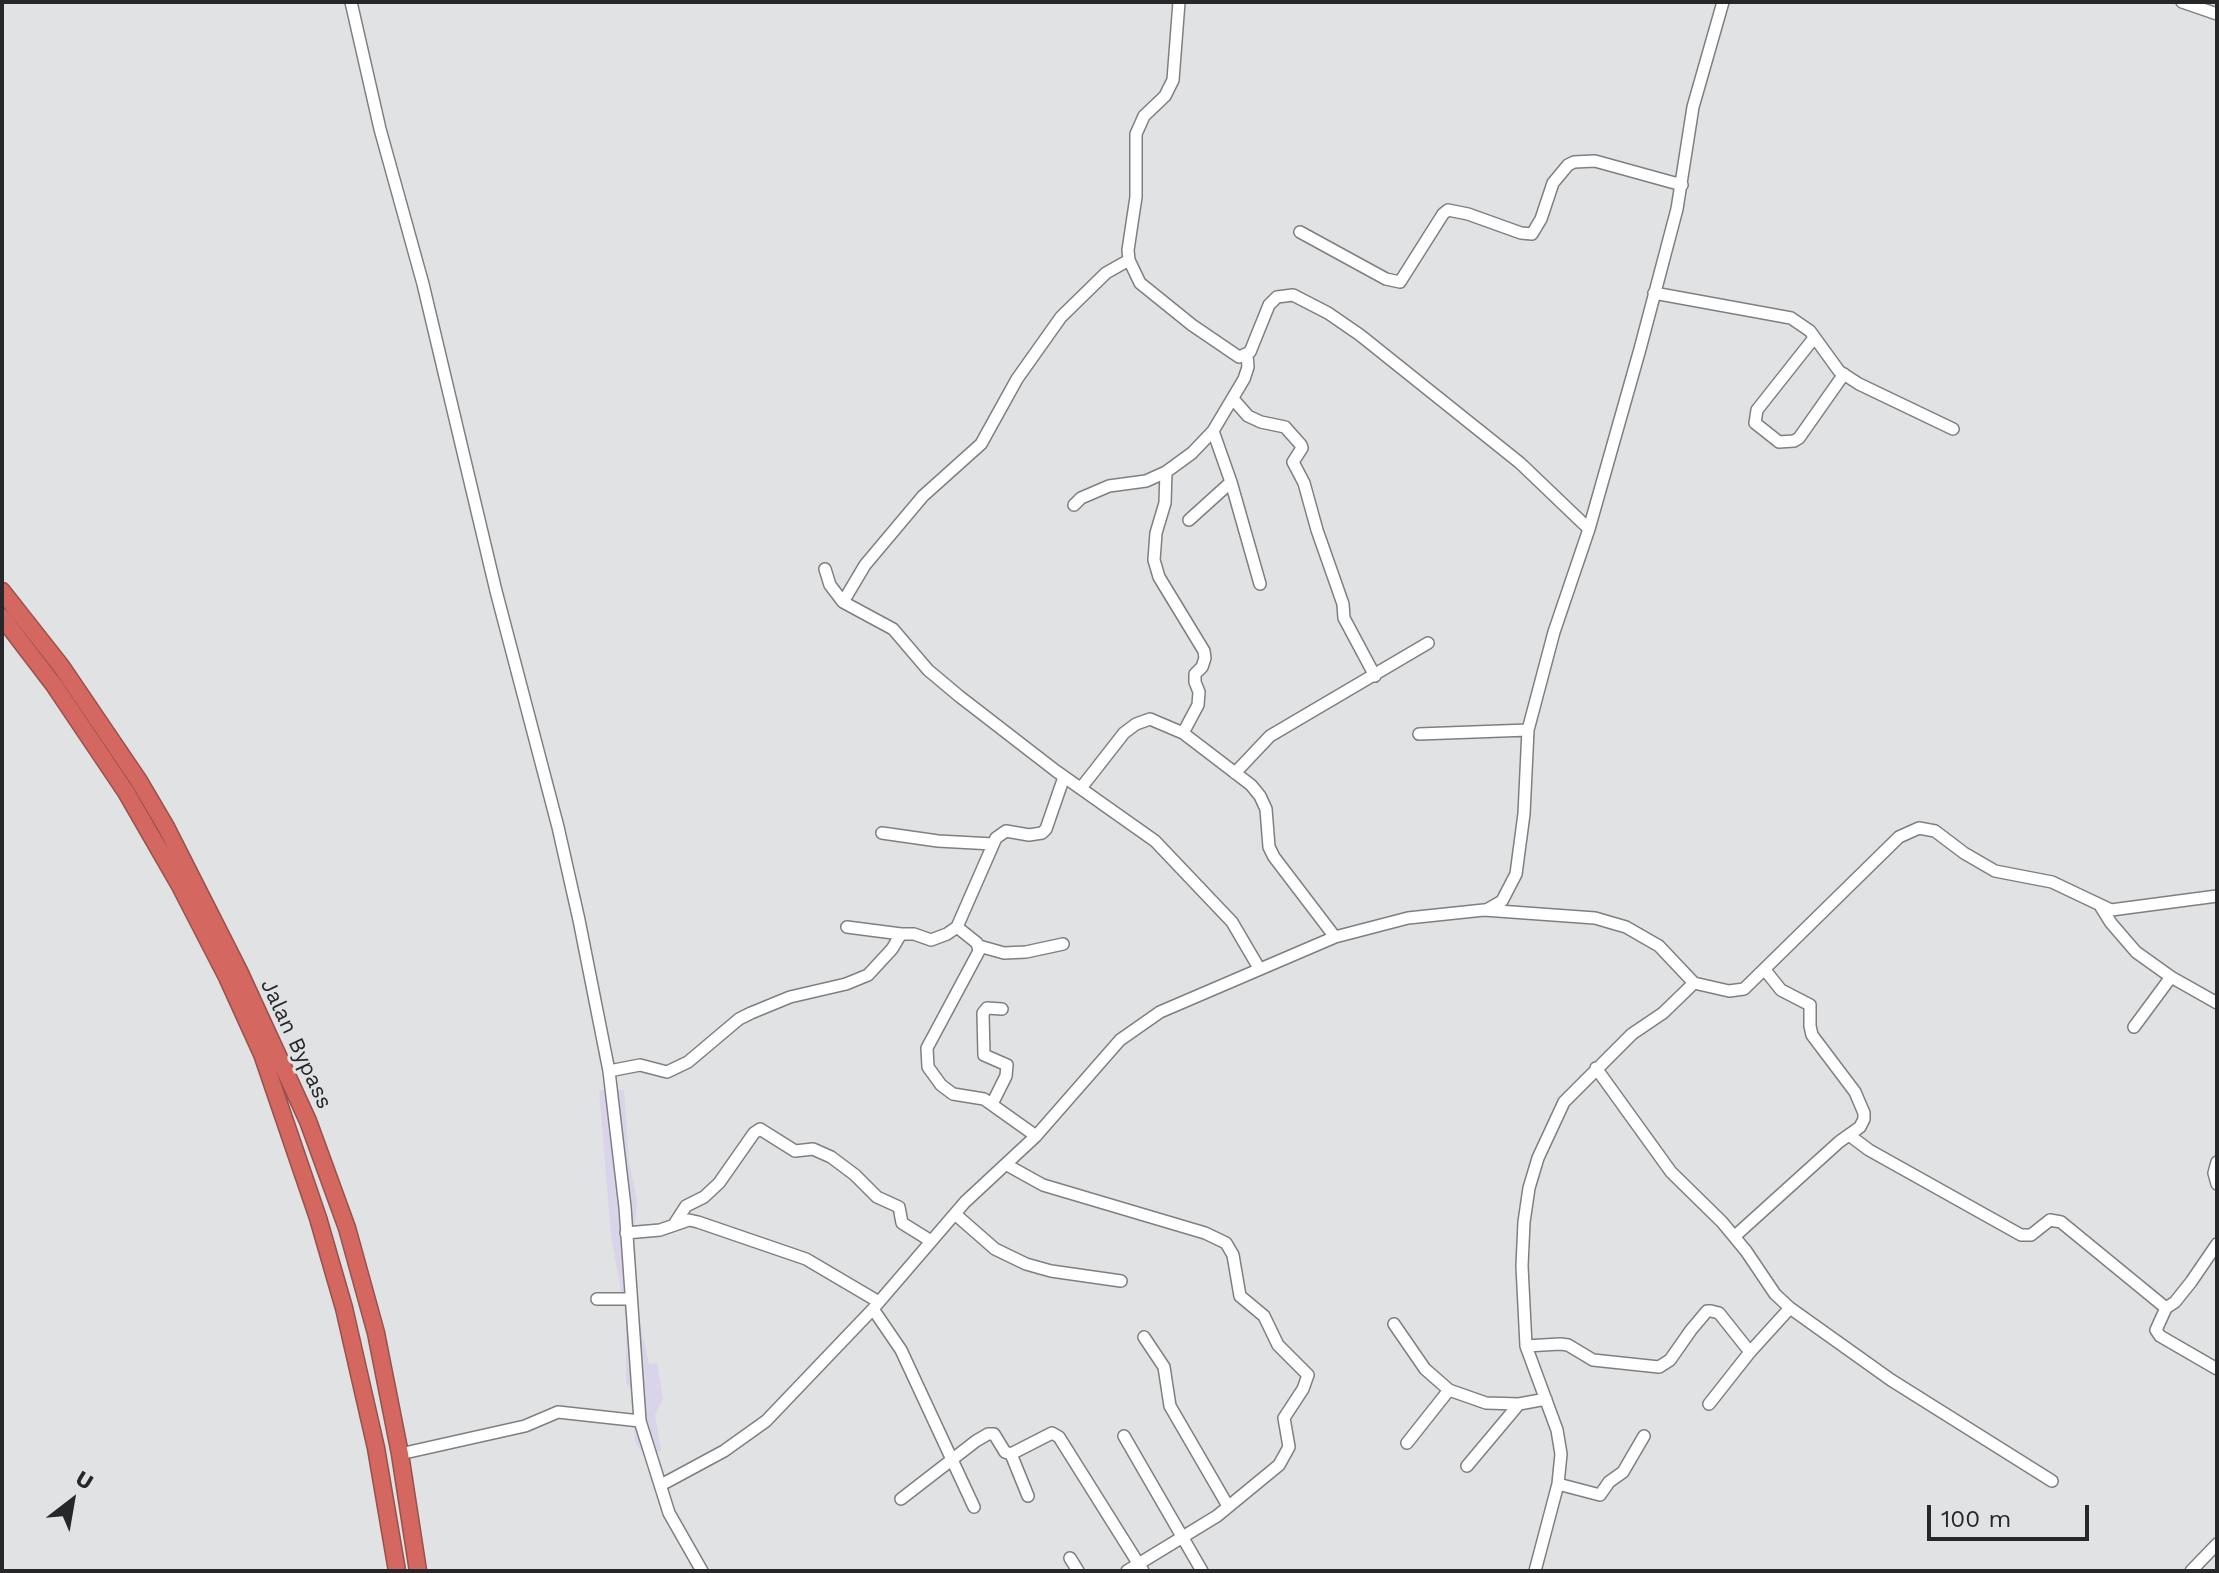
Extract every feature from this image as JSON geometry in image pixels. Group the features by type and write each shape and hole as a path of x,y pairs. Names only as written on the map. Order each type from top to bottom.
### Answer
{"highway":[{"name":"Jalan Bypass","path":"2,591 61,666 139,781 166,827 239,971 308,1121 347,1228 376,1333 400,1454 418,1571"},
{"name":"Jalan Bypass","path":"2,617 54,685 126,792 179,884 262,1054 309,1189 344,1308 376,1448 397,1571"}],"street":[{"path":"351,2 380,129 437,339 496,591 558,827 609,1071 626,1233 640,1421 669,1513 702,1571"},
{"path":"1179,2 1173,80 1165,96 1144,116 1136,134 1136,197 1129,260 1140,283 1239,357 1247,355 1253,348 1269,305 1277,297 1293,295 1328,313 1520,463 1589,529"},
{"path":"1484,910 1502,901 1516,874 1524,814 1528,730 1554,632 1589,529 1677,209 1693,107 1723,2"},
{"path":"2182,2 2217,14"},
{"path":"1300,232 1386,279 1400,282 1448,210 1532,234 1541,219 1553,183 1574,162 1595,161 1682,185"},
{"path":"843,602 865,565 923,496 981,444 1017,379 1061,317 1106,273 1129,260"},
{"path":"1654,293 1791,318 1810,331 1830,361 1844,374 1953,429"},
{"path":"1814,338 1757,410 1755,423 1779,442 1794,441 1844,374"},
{"path":"1074,505 1081,498 1109,486 1146,481 1166,472 1192,453 1213,431 1233,399 1248,367 1247,355"},
{"path":"1233,399 1248,416 1285,427 1301,445 1293,462 1304,483 1343,604 1344,618 1375,676"},
{"path":"1213,431 1260,584"},
{"path":"1166,472 1165,503 1156,533 1154,560 1159,577 1205,658 1195,674 1198,705 1183,733"},
{"path":"1189,520 1231,482"},
{"path":"825,569 830,585 843,602 893,629 928,670 1006,734 1155,841 1232,922 1259,968"},
{"path":"1235,773 1270,736 1428,643"},
{"path":"1081,788 1124,733 1136,724 1150,719 1183,733 1251,785 1266,809 1269,847 1274,857 1335,937"},
{"path":"1419,734 1528,730"},
{"path":"847,927 936,939 957,927 1000,833 1042,833 1064,777"},
{"path":"661,1485 724,1451 766,1421 876,1306 955,1214 1036,1136 1120,1040 1143,1022 1259,968 1335,937 1408,918 1484,910 1608,920 1659,946 1694,983 1729,991 1738,990 1752,984 1899,837 1919,828 1935,831 1995,871 2052,882 2101,907 2121,910 2144,904 2217,896"},
{"path":"882,833 938,841 993,844"},
{"path":"2101,907 2136,952 2171,977 2217,1003"},
{"path":"957,927 979,946 1004,953 1063,944"},
{"path":"609,1071 640,1065 667,1072 688,1062 739,1019 751,1013 790,997 846,984 868,975 901,934"},
{"path":"979,946 978,955 927,1048 926,1058 933,1076 953,1094 976,1096 992,1104 1036,1136"},
{"path":"1735,1236 1860,1127 1864,1119 1855,1092 1812,1035 1810,1005 1781,990 1765,970"},
{"path":"2134,1027 2171,977"},
{"path":"1535,1571 1558,1484 1560,1443 1526,1346 1522,1266 1529,1188 1538,1158 1564,1102 1632,1034 1663,1013 1694,983"},
{"path":"992,1104 1006,1076 1007,1065 984,1055 983,1013 987,1008 1002,1009"},
{"path":"1596,1068 1671,1172 1735,1236 1775,1294 1790,1308 1891,1380 2052,1481"},
{"path":"675,1223 686,1206 704,1197 719,1183 760,1129 795,1151 813,1149 831,1157 877,1197 899,1207 901,1223 931,1241"},
{"path":"1849,1135 1869,1150 2021,1235 2031,1235 2050,1220 2061,1222 2166,1308"},
{"path":"2217,1162 2214,1173 2217,1184"},
{"path":"1007,1165 1043,1185 1221,1239 1230,1248 1240,1296 1264,1316 1278,1345 1303,1368 1308,1379 1284,1418 1289,1447 1285,1458 1272,1473 1217,1516 1182,1536 1141,1567 1127,1571"},
{"path":"955,1214 995,1249 1026,1264 1051,1271 1121,1281"},
{"path":"626,1233 660,1230 689,1220 698,1222 806,1259 876,1306 901,1350 974,1507"},
{"path":"2217,1244 2191,1282 2166,1308 2156,1330 2160,1336 2217,1369"},
{"path":"597,1299 630,1299"},
{"path":"1709,1404 1790,1308"},
{"path":"1526,1346 1568,1345 1593,1360 1659,1367 1670,1360 1707,1311 1711,1311 1719,1313 1750,1352"},
{"path":"1394,1324 1425,1369 1449,1390 1486,1403 1519,1404 1546,1399"},
{"path":"1144,1337 1164,1367 1170,1406 1228,1506"},
{"path":"1407,1443 1449,1390"},
{"path":"1467,1466 1519,1404"},
{"path":"400,1454 525,1426 558,1412 640,1421"},
{"path":"901,1499 976,1441 992,1433 1005,1452 1011,1454 1049,1434 1059,1437 1141,1567"},
{"path":"1124,1436 1202,1571"},
{"path":"1558,1484 1600,1495 1609,1482 1623,1472 1644,1436"},
{"path":"1011,1454 1028,1496"},
{"path":"2191,1571 2217,1544"},
{"path":"1070,1558 1078,1571"}],"shaded area":[{"path":"599,1090 624,1090 629,1162 637,1201 634,1234 640,1324 649,1364 657,1363 663,1399 655,1415 661,1450 647,1460 635,1441 632,1390 626,1383 626,1319 611,1236"}]}
